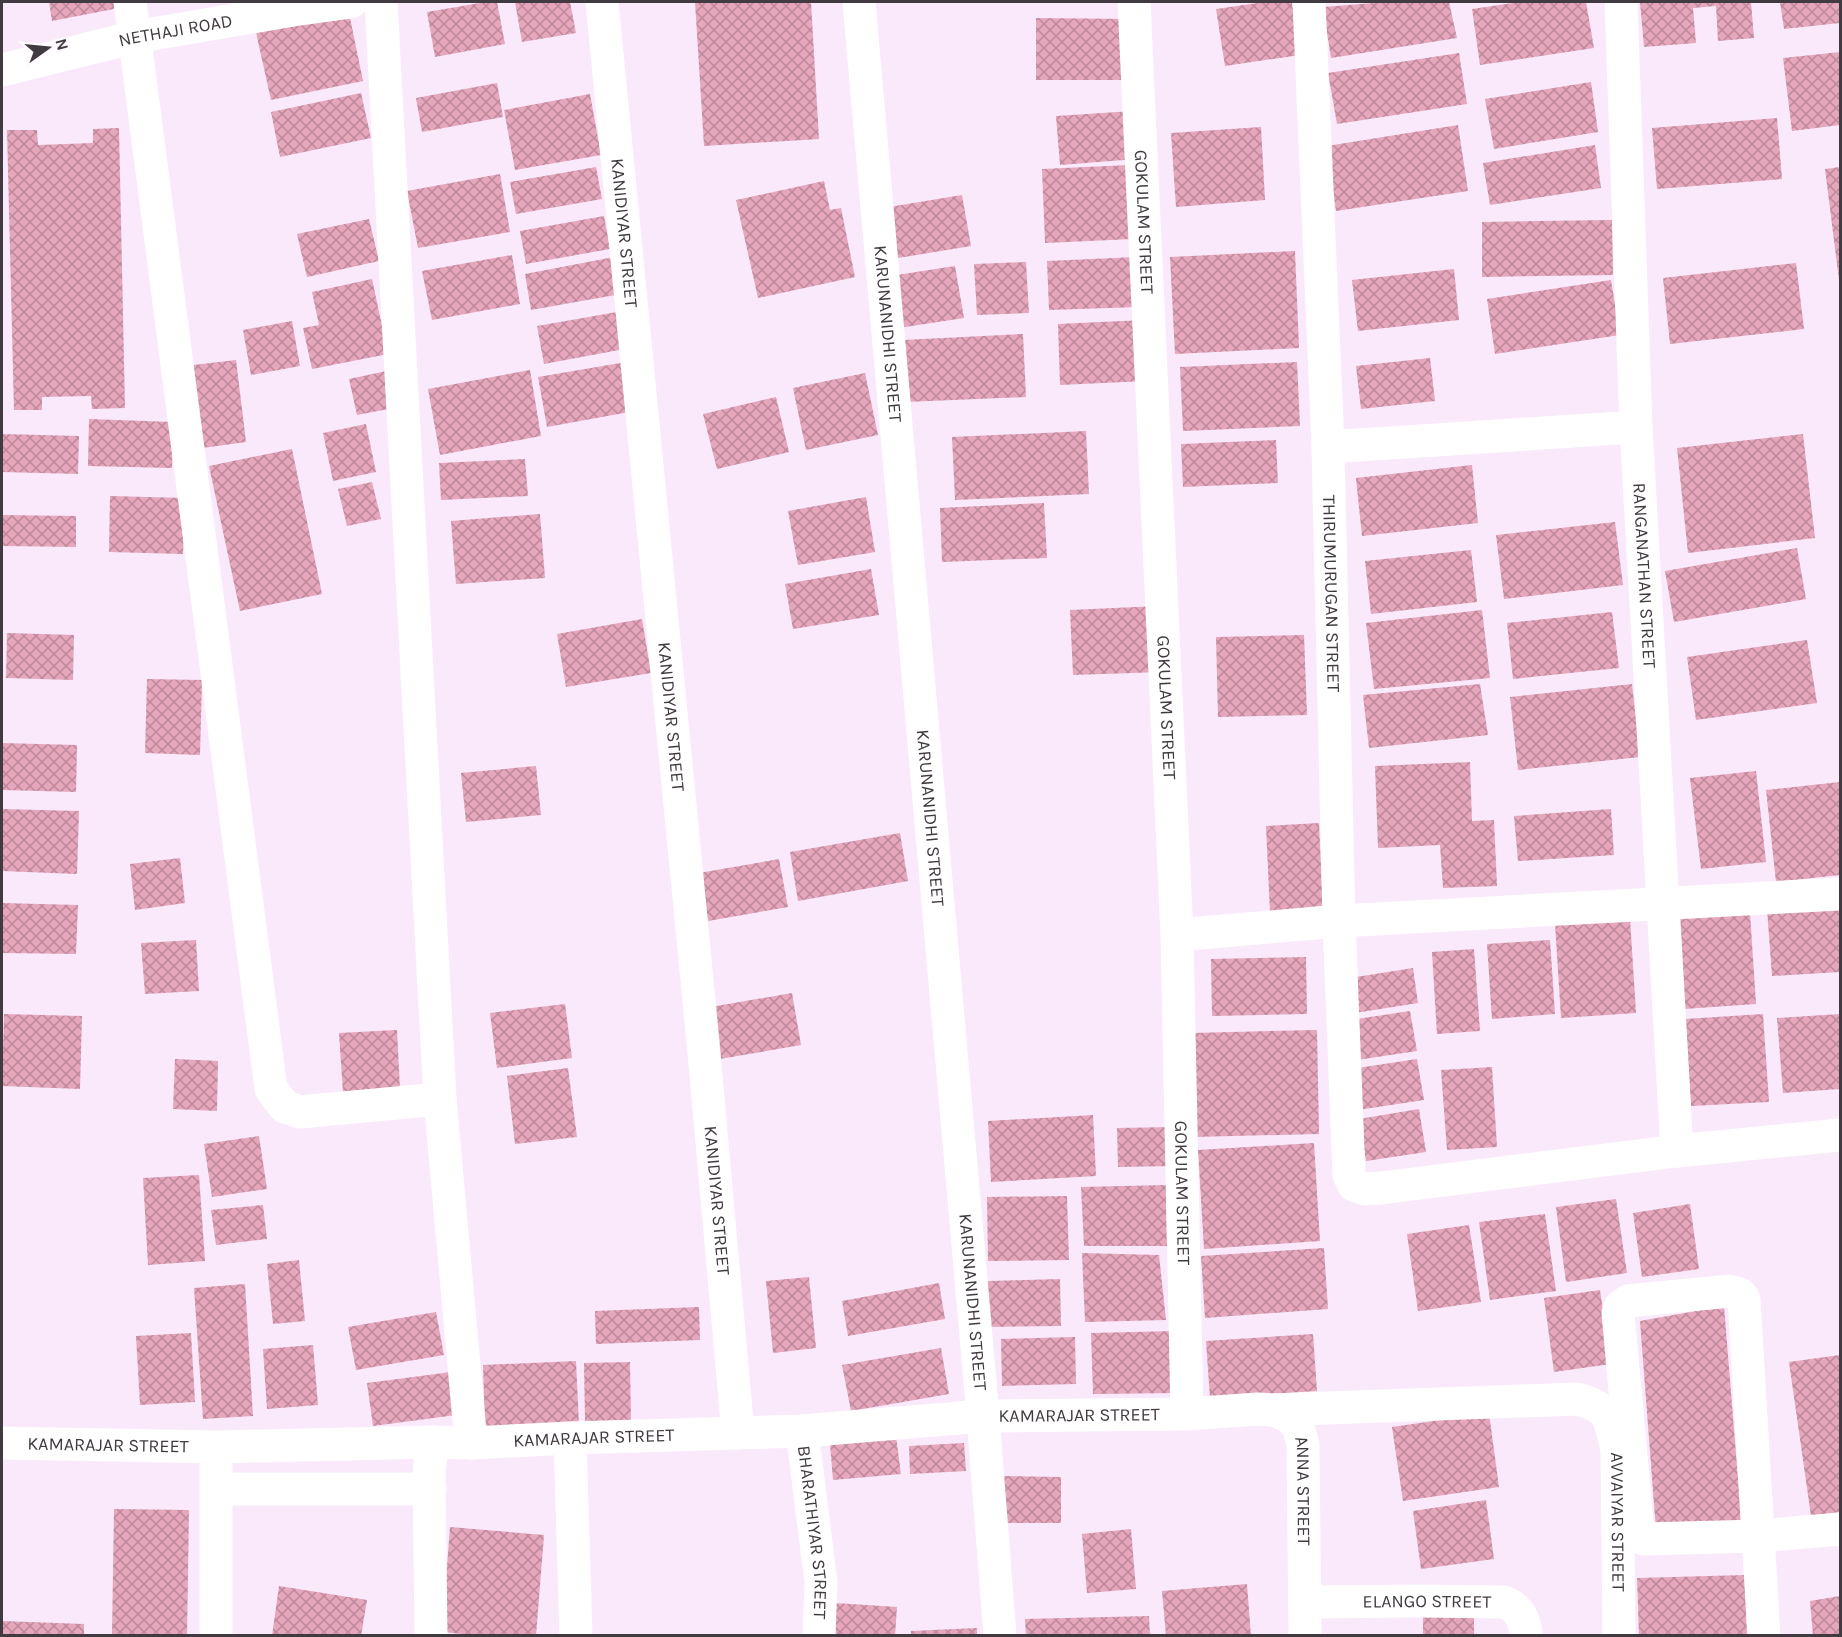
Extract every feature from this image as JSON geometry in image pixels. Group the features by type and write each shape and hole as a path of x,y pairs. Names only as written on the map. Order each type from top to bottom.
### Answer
{"street":[{"path":"130,2 271,1089 285,1107 300,1112 440,1099"},
{"name":"NETHAJI ROAD","path":"2,70 135,37 292,6 351,2"},
{"path":"381,2 440,1099 471,1443"},
{"name":"KANIDIYAR STREET","path":"602,2 704,1042 738,1433"},
{"name":"KARUNANIDHI STREET","path":"859,2 983,1416 1000,1635"},
{"name":"GOKULAM STREET","path":"1134,2 1177,935 1187,1414"},
{"name":"THIRUMURUGAN STREET","path":"1309,2 1328,447 1339,921 1349,1175 1354,1185 1365,1189 1381,1188 1677,1151"},
{"name":"RANGANATHAN STREET","path":"1621,2 1636,427 1677,1151"},
{"path":"1328,447 1636,427"},
{"path":"1177,935 1339,921 1840,894"},
{"path":"1677,1151 1840,1135"},
{"path":"1764,1635 1759,1536 1744,1299 1740,1294 1730,1291 1628,1301 1620,1307 1618,1313 1638,1533 1644,1539 1759,1536 1840,1529"},
{"name":"AVVAIYAR STREET","path":"1274,1410 1576,1400 1589,1402 1602,1409 1610,1421 1617,1451 1619,1635"},
{"path":"1187,1414 1274,1410"},
{"name":"ANNA STREET","path":"1274,1410 1288,1416 1298,1426 1303,1445 1305,1635"},
{"name":"KAMARAJAR STREET","path":"2,1443 217,1447 471,1443 802,1431 983,1416 1187,1414"},
{"name":"BHARATHIYAR STREET","path":"802,1431 821,1582 819,1635"},
{"path":"570,1438 576,1635"},
{"path":"431,1635 432,1442"},
{"path":"216,1635 217,1447"},
{"path":"217,1489 430,1489"},
{"name":"ELANGO STREET","path":"1305,1602 1420,1600 1504,1602 1512,1605 1520,1613 1525,1623 1526,1635"}],"building":[{"path":"49,2 117,2 119,8 52,21"},
{"path":"497,2 505,44 435,57 427,12"},
{"path":"515,2 570,2 576,33 522,42"},
{"path":"695,2 811,2 819,139 704,146"},
{"path":"1265,2 1292,2 1300,55 1225,66 1216,9"},
{"path":"1387,2 1449,2 1457,38 1331,58 1323,7"},
{"path":"1520,2 1586,2 1594,48 1480,65 1472,9"},
{"path":"1640,2 1751,2 1754,38 1718,41 1716,6 1693,8 1696,43 1644,47"},
{"path":"1780,2 1840,2 1840,23 1784,29"},
{"path":"348,8 363,81 271,100 255,28"},
{"path":"1036,18 1131,19 1131,80 1036,80"},
{"path":"1840,52 1840,125 1792,131 1783,58"},
{"path":"1459,53 1467,104 1337,124 1328,73"},
{"path":"1591,82 1598,132 1494,149 1485,99"},
{"path":"497,83 503,117 422,132 416,98"},
{"path":"361,93 371,138 280,157 271,112"},
{"path":"590,94 601,155 515,170 504,110"},
{"path":"1133,111 1137,159 1060,165 1056,116"},
{"path":"1777,118 1782,179 1657,189 1652,128"},
{"path":"1458,125 1468,191 1336,211 1327,146"},
{"path":"1261,127 1265,200 1176,207 1171,133"},
{"path":"119,128 125,408 92,409 91,396 42,397 42,410 14,410 7,130 37,130 38,145 93,143 93,129"},
{"path":"1595,145 1601,188 1490,205 1483,163"},
{"path":"1130,165 1133,239 1045,243 1042,169"},
{"path":"596,167 602,199 516,214 510,182"},
{"path":"1840,167 1840,279 1839,280 1825,169"},
{"path":"500,174 510,232 418,248 407,191"},
{"path":"824,181 830,210 841,208 855,277 758,298 736,200"},
{"path":"962,195 971,246 886,260 877,209"},
{"path":"604,216 610,249 526,264 520,231"},
{"path":"369,219 379,261 307,277 297,234"},
{"path":"1612,220 1613,275 1482,277 1482,222"},
{"path":"1295,251 1299,348 1175,354 1170,257"},
{"path":"512,255 520,304 432,320 422,271"},
{"path":"614,257 621,294 531,310 525,274"},
{"path":"1136,257 1138,307 1049,310 1047,261"},
{"path":"1026,262 1029,313 977,315 974,264"},
{"path":"1796,263 1804,329 1670,344 1663,278"},
{"path":"955,266 964,318 892,329 884,277"},
{"path":"1454,269 1459,320 1358,331 1352,280"},
{"path":"372,279 388,354 312,369 303,328 319,325 312,292"},
{"path":"1611,280 1620,335 1495,354 1487,299"},
{"path":"623,311 630,348 544,364 537,326"},
{"path":"1144,320 1146,381 1060,385 1058,324"},
{"path":"292,321 300,366 251,375 243,330"},
{"path":"1023,334 1026,397 906,402 903,340"},
{"path":"1430,358 1435,401 1361,409 1356,366"},
{"path":"236,360 246,442 195,449 185,366"},
{"path":"626,362 635,411 547,427 538,377"},
{"path":"1297,362 1300,426 1183,431 1180,367"},
{"path":"391,370 399,407 357,415 349,379"},
{"path":"530,370 541,436 440,455 428,389"},
{"path":"865,373 878,435 806,450 793,388"},
{"path":"776,397 789,452 717,469 703,414"},
{"path":"89,419 173,422 172,468 88,466"},
{"path":"366,424 376,472 333,481 323,433"},
{"path":"1086,431 1089,494 955,500 952,437"},
{"path":"2,434 79,436 78,474 2,472"},
{"path":"1803,434 1815,538 1688,553 1677,448"},
{"path":"1276,440 1278,483 1183,487 1181,444"},
{"path":"292,449 322,594 240,611 209,466"},
{"path":"525,459 528,496 441,500 439,463"},
{"path":"1472,465 1478,523 1362,536 1356,478"},
{"path":"372,482 381,519 347,526 338,489"},
{"path":"110,496 185,498 183,554 109,552"},
{"path":"866,497 875,552 798,565 788,511"},
{"path":"1044,503 1047,558 942,562 940,508"},
{"path":"540,514 545,578 456,584 451,521"},
{"path":"2,515 76,516 76,547 2,546"},
{"path":"1615,522 1623,585 1504,599 1496,535"},
{"path":"1797,548 1806,599 1674,622 1665,571"},
{"path":"1471,550 1477,602 1371,614 1365,561"},
{"path":"871,569 879,615 793,629 785,584"},
{"path":"1158,606 1161,672 1073,675 1070,610"},
{"path":"1482,610 1490,678 1374,689 1366,623"},
{"path":"1612,612 1619,668 1513,679 1507,623"},
{"path":"642,619 651,673 566,687 557,634"},
{"path":"7,633 74,635 73,680 6,678"},
{"path":"1304,635 1307,715 1218,717 1216,637"},
{"path":"1807,640 1817,703 1696,720 1687,657"},
{"path":"147,679 202,680 200,755 145,753"},
{"path":"1480,684 1488,735 1369,748 1363,695"},
{"path":"1632,684 1640,757 1518,770 1510,697"},
{"path":"2,743 77,745 76,792 2,790"},
{"path":"1470,762 1472,821 1494,820 1497,886 1443,888 1440,845 1378,848 1375,766"},
{"path":"536,766 541,815 466,822 461,773"},
{"path":"1756,771 1766,862 1701,869 1690,778"},
{"path":"1840,782 1840,875 1776,882 1766,790"},
{"path":"2,809 79,811 77,874 2,871"},
{"path":"1611,809 1614,855 1518,861 1514,816"},
{"path":"1319,823 1323,911 1270,913 1266,826"},
{"path":"900,833 908,881 798,901 790,852"},
{"path":"180,858 185,903 135,910 130,864"},
{"path":"779,859 788,907 708,921 699,873"},
{"path":"2,903 78,905 76,954 2,953"},
{"path":"1840,904 1840,972 1772,976 1767,909"},
{"path":"1750,913 1756,1004 1684,1009 1678,918"},
{"path":"1630,918 1636,1013 1561,1018 1555,923"},
{"path":"196,940 199,991 145,994 141,943"},
{"path":"1550,940 1555,1014 1492,1019 1487,944"},
{"path":"1474,949 1480,1031 1437,1034 1432,952"},
{"path":"1306,957 1307,1014 1212,1016 1211,959"},
{"path":"1413,968 1418,1003 1355,1013 1350,978"},
{"path":"792,993 801,1045 714,1060 705,1008"},
{"path":"565,1004 572,1058 497,1068 490,1013"},
{"path":"1410,1011 1417,1051 1357,1060 1350,1020"},
{"path":"4,1014 82,1016 80,1089 2,1086"},
{"path":"1763,1014 1769,1102 1691,1106 1685,1019"},
{"path":"1840,1014 1840,1089 1783,1093 1777,1018"},
{"path":"397,1030 400,1089 343,1093 339,1033"},
{"path":"1317,1030 1319,1134 1193,1137 1191,1033"},
{"path":"175,1059 218,1061 217,1111 173,1109"},
{"path":"1417,1059 1424,1100 1358,1110 1351,1069"},
{"path":"1492,1067 1497,1147 1447,1150 1441,1070"},
{"path":"568,1068 577,1137 515,1144 507,1076"},
{"path":"1419,1109 1426,1152 1366,1161 1359,1119"},
{"path":"1093,1115 1096,1176 991,1182 988,1121"},
{"path":"1174,1127 1175,1166 1118,1167 1117,1128"},
{"path":"259,1136 267,1189 212,1197 204,1144"},
{"path":"1314,1143 1320,1241 1204,1249 1198,1150"},
{"path":"199,1175 205,1261 148,1265 143,1178"},
{"path":"1166,1185 1167,1246 1084,1246 1081,1187"},
{"path":"1067,1196 1069,1260 988,1261 987,1197"},
{"path":"1616,1199 1627,1273 1566,1282 1556,1207"},
{"path":"1690,1204 1699,1269 1642,1277 1633,1213"},
{"path":"263,1205 267,1239 216,1245 211,1210"},
{"path":"1545,1214 1556,1291 1490,1300 1479,1222"},
{"path":"1469,1225 1481,1302 1418,1311 1407,1234"},
{"path":"1324,1248 1328,1309 1205,1318 1201,1256"},
{"path":"1082,1253 1159,1255 1166,1320 1085,1322"},
{"path":"299,1260 305,1321 273,1324 267,1264"},
{"path":"809,1277 816,1348 773,1353 766,1281"},
{"path":"1060,1279 1061,1326 988,1327 987,1281"},
{"path":"939,1283 945,1319 848,1336 842,1301"},
{"path":"245,1284 253,1416 203,1419 194,1288"},
{"path":"1600,1290 1611,1364 1554,1372 1544,1298"},
{"path":"1724,1306 1742,1528 1656,1530 1640,1321"},
{"path":"699,1307 700,1340 596,1344 595,1311"},
{"path":"436,1312 444,1355 356,1370 348,1327"},
{"path":"1176,1331 1177,1393 1093,1394 1091,1333"},
{"path":"191,1333 195,1402 140,1405 136,1336"},
{"path":"1313,1334 1317,1391 1210,1398 1206,1341"},
{"path":"1075,1337 1076,1384 1002,1386 1001,1339"},
{"path":"313,1345 318,1405 267,1409 263,1349"},
{"path":"941,1348 949,1394 851,1411 842,1365"},
{"path":"1840,1355 1840,1512 1811,1516 1789,1362"},
{"path":"576,1361 579,1425 485,1429 483,1365"},
{"path":"630,1362 631,1421 585,1422 584,1363"},
{"path":"451,1372 456,1415 373,1426 367,1383"},
{"path":"1489,1413 1499,1487 1403,1501 1392,1427"},
{"path":"896,1436 901,1474 833,1480 830,1443"},
{"path":"964,1443 966,1471 910,1474 909,1446"},
{"path":"1003,1476 1061,1477 1061,1523 1003,1523"},
{"path":"1486,1500 1494,1559 1421,1569 1413,1511"},
{"path":"114,1509 189,1510 187,1636 112,1636"},
{"path":"450,1527 544,1535 536,1636 485,1636 442,1632"},
{"path":"1131,1529 1136,1589 1087,1593 1082,1534"},
{"path":"1745,1575 1747,1636 1639,1636 1637,1578"},
{"path":"1247,1584 1251,1636 1166,1636 1162,1591"},
{"path":"279,1586 367,1600 361,1636 272,1636"},
{"path":"1840,1596 1840,1636 1813,1636 1810,1601"},
{"path":"835,1603 897,1607 895,1636 833,1636"},
{"path":"1149,1616 1150,1636 1026,1636 1025,1619"},
{"path":"1423,1616 1474,1616 1474,1636 1423,1636"},
{"path":"3,1621 84,1624 84,1636 2,1636"},
{"path":"977,1628 977,1636 911,1636 911,1631"}]}
